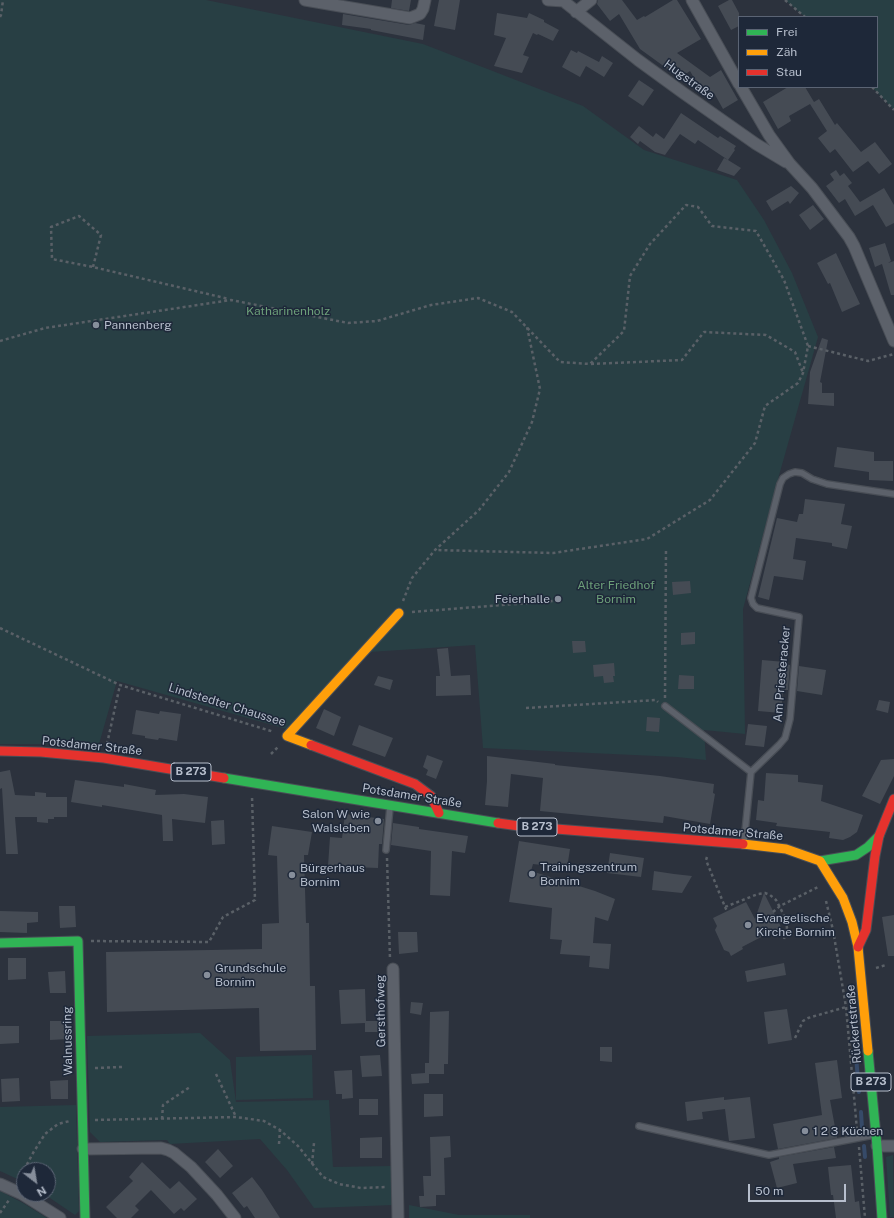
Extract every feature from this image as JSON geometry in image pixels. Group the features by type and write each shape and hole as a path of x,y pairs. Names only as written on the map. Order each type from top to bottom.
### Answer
{"main road":[{"path":"287,736 399,613"},
{"name":"Lindstedter Chaussee","path":"287,736 414,784 431,796 439,813"},
{"name":"Potsdamer Straße","path":"0,752 41,752 104,758 519,826 768,846 786,849 820,861"},
{"path":"858,947 866,930 874,863 879,836 894,798"},
{"path":"820,861 856,855 868,847 879,836"},
{"name":"Rückertstraße","path":"820,861 843,898 852,922 858,947 877,1146 882,1218"},
{"path":"0,943 78,941"},
{"name":"Walnussring","path":"78,941 85,1218"}],"street":[{"path":"305,0 410,18 420,14 425,0"},
{"name":"Hugstraße","path":"548,0 563,1 682,92 756,144 790,164"},
{"path":"576,12 591,0"},
{"path":"692,0 738,82"},
{"name":"Hugstraße","path":"742,88 766,129 790,164 812,188 849,237 891,326 894,341"},
{"name":"Gersthofweg","path":"393,969 398,1218"},
{"path":"877,1146 894,1146"},
{"path":"83,1149 161,1148 168,1150 191,1167 217,1195 235,1218"},
{"path":"0,1184 22,1194 60,1218"}],"lane":[{"name":"Am Priesteracker","path":"751,772 780,746 785,738 790,719 799,617 757,608 753,604 751,598 780,484 783,478 795,472 802,473 812,479 827,484 894,494"},
{"path":"665,706 751,772 744,844"},
{"path":"386,850 391,805"},
{"path":"639,1126 769,1155 876,1135"}],"path":[{"path":"0,17 3,0"},
{"path":"785,0 804,16"},
{"path":"873,88 894,110"},
{"path":"435,550 553,553 647,539 710,500 755,443 765,406 798,383 803,373 808,346 784,280 756,231 712,226 698,207 686,205 650,244 630,276 624,331 590,364"},
{"path":"93,267 101,234 79,216 51,227 52,259 93,267 232,300 348,323 377,321 431,305 478,298 512,312 560,362 590,364 682,360 704,332 766,335 795,352 803,373"},
{"path":"0,341 44,328 232,300"},
{"path":"527,327 540,388 532,422 508,472 479,510 435,550 412,578 399,613 554,601"},
{"path":"808,346 868,361 894,354"},
{"path":"665,706 666,548"},
{"name":"Lindstedter Chaussee","path":"0,628 120,685 287,736"},
{"path":"104,758 120,685"},
{"path":"526,708 656,700 665,706"},
{"path":"78,941 209,942 223,917 255,900 252,782"},
{"path":"710,842 706,860 727,911"},
{"name":"Gersthofweg","path":"386,850 390,963 393,969"},
{"path":"773,912 780,906 820,886 817,881"},
{"path":"725,907 758,894 765,893 776,900 785,917 787,928 784,939"},
{"path":"825,897 833,930 846,1007 864,1218"},
{"path":"876,968 886,965"},
{"path":"795,1038 803,1021 808,1018 846,1007"},
{"path":"81,1069 122,1067"},
{"path":"216,1074 236,1117"},
{"path":"162,1119 163,1105 190,1087"},
{"path":"28,1162 40,1140 51,1129 65,1122 236,1117 264,1121 280,1130 298,1146 323,1177 339,1184 361,1188 397,1186"},
{"path":"279,1144 280,1130"},
{"path":"312,1164 314,1143"}],"green space":[{"name":"Katharinenholz","path":"0,0 206,0 423,44 583,106 644,150 737,180 764,220 792,273 818,337 743,609 745,734 704,730 706,760 677,757 483,748 475,645 370,652 297,732 117,681 99,744 0,744"},
{"path":"785,0 894,0 894,110 873,88 878,88 878,16 804,16"},
{"path":"200,1033 230,1060 236,1102 329,1100 333,1167 391,1166 393,1205 314,1208 287,1170 260,1139 170,1144 167,1140 100,1142 90,1132 87,1036"},
{"path":"312,1055 313,1098 236,1100 236,1057"},
{"path":"76,1105 79,1211 75,1215 56,1202 56,1162 16,1162 16,1178 0,1171 0,1107"},
{"path":"893,1155 894,1217 890,1217 886,1157"},
{"path":"0,1191 16,1199 16,1202 21,1202 47,1218 0,1218"},
{"path":"409,1205 459,1215 530,1215 530,1218 409,1218"}],"building":[{"path":"392,0 411,0 409,11 391,8"},
{"path":"439,0 460,0 455,30 434,26"},
{"path":"598,0 622,0 637,20 644,16 645,17 673,0 677,0 701,39 677,53 710,77 721,70 738,100 723,109 714,93 705,97 690,71 680,78 640,49 619,14 610,21 597,4"},
{"path":"732,0 739,13 738,26 731,30 718,6"},
{"path":"497,13 527,18 529,13 544,20 544,22 559,30 553,41 533,33 523,55 529,57 522,73 494,66 506,38 494,35"},
{"path":"343,14 409,25 415,23 425,25 423,40 371,29 342,25"},
{"path":"571,50 577,53 578,51 599,62 602,56 613,63 604,77 586,66 580,77 562,67"},
{"path":"639,80 654,90 643,106 628,96"},
{"path":"786,88 806,88 814,102 819,99 835,125 837,123 861,152 875,142 892,164 879,174 868,161 853,172 835,149 830,153 818,138 827,131 810,104 789,116 791,121 778,129 763,102"},
{"path":"681,113 718,138 720,136 736,146 728,160 698,140 695,144 680,134 665,155 655,152 640,141 638,144 630,137 639,126 653,137 656,133 664,139"},
{"path":"724,158 741,168 734,176 717,170"},
{"path":"836,170 840,176 844,173 852,183 848,186 860,202 884,188 894,205 894,223 886,227 873,205 855,216 845,199 839,203 826,186 834,180 830,174"},
{"path":"791,186 799,193 790,204 788,201 772,211 766,201"},
{"path":"813,205 824,219 810,230 799,215"},
{"path":"885,243 891,261 888,263 894,261 894,295 891,295 882,264 875,267 869,248"},
{"path":"836,253 860,304 842,312 830,283 828,284 817,263"},
{"path":"822,338 828,340 820,382 822,383 822,393 834,393 834,406 808,404 810,372"},
{"path":"837,447 874,452 874,461 893,461 893,481 869,480 869,472 834,467"},
{"path":"805,499 845,504 841,524 852,526 847,549 832,546 832,543 796,538 793,559 806,561 803,580 774,576 769,600 758,597 777,518 797,522 799,514 803,514"},
{"path":"690,581 691,593 673,595 672,582"},
{"path":"695,632 695,644 681,645 681,633"},
{"path":"572,641 585,641 586,652 573,653"},
{"path":"448,648 451,676 470,675 471,695 436,696 436,676 440,676 437,649"},
{"path":"762,660 785,662 784,664 790,665 788,690 783,690 781,713 758,711"},
{"path":"614,663 614,682 604,683 603,676 594,677 593,665"},
{"path":"799,666 826,670 822,695 797,691"},
{"path":"679,675 694,676 694,689 678,689"},
{"path":"378,676 393,680 390,690 374,685"},
{"path":"879,700 890,702 888,713 876,710"},
{"path":"324,709 341,717 334,736 316,728"},
{"path":"136,710 159,714 160,711 181,714 177,741 159,738 158,740 145,738 145,736 132,734"},
{"path":"647,717 660,718 659,732 646,731"},
{"path":"748,724 767,726 764,747 745,745"},
{"path":"359,725 393,738 385,757 352,745"},
{"path":"427,755 443,761 436,779 426,775 428,770 423,767"},
{"path":"487,756 660,776 714,784 713,793 715,794 710,824 664,816 663,823 540,811 543,778 511,774 508,807 485,805"},
{"path":"894,759 894,776 880,804 862,796 881,760"},
{"path":"10,770 15,795 35,796 35,792 46,793 46,797 67,797 67,817 54,817 54,819 48,819 48,823 37,822 37,817 15,817 18,854 6,854 2,788 0,789 0,772"},
{"path":"766,773 798,775 798,782 823,785 821,801 863,815 857,832 843,840 829,838 830,832 776,826 777,823 756,820 758,800 764,801"},
{"path":"75,780 124,787 124,784 156,790 155,795 184,794 208,797 205,823 172,819 173,841 163,841 162,815 102,805 102,807 71,802"},
{"path":"345,814 384,819 382,844 379,844 378,868 328,866 330,837 342,838"},
{"path":"224,820 225,844 212,845 211,821"},
{"path":"393,823 419,827 419,829 468,836 465,853 452,851 450,896 430,895 431,851 391,845"},
{"path":"272,826 312,832 308,855 304,855 306,923 309,923 310,986 315,986 316,1050 260,1051 259,1008 107,1012 106,952 262,949 262,924 279,923 277,856 268,855"},
{"path":"519,841 570,849 567,868 533,864 531,871 595,891 615,899 608,921 595,917 593,943 611,944 609,969 589,967 590,956 560,954 562,940 550,939 552,908 509,902"},
{"path":"610,853 644,858 641,877 607,873"},
{"path":"654,871 692,876 682,893 652,890"},
{"name":"Evangelische Kirche Bornim","path":"764,893 785,935 774,932 766,937 765,935 742,947 743,949 731,956 729,952 724,950 715,930 717,926 713,918 746,902 755,919"},
{"path":"59,906 75,906 76,927 60,928"},
{"path":"0,911 38,912 38,922 27,923 27,933 0,932"},
{"path":"894,915 894,956 888,956 882,917"},
{"path":"398,932 417,932 418,952 399,954"},
{"path":"8,958 26,958 26,979 8,980"},
{"path":"784,963 786,975 747,982 745,971"},
{"path":"65,971 66,993 50,993 48,972"},
{"path":"365,989 366,1021 380,1021 380,1032 365,1032 365,1023 341,1024 339,990"},
{"path":"411,1002 423,1003 421,1015 410,1013"},
{"path":"787,1009 792,1040 768,1044 764,1012"},
{"path":"449,1011 448,1064 444,1064 444,1074 429,1074 429,1083 412,1084 411,1074 425,1073 425,1063 429,1063 430,1012"},
{"path":"50,1021 68,1021 68,1039 50,1040"},
{"path":"0,1026 19,1026 19,1043 0,1044"},
{"path":"600,1047 612,1047 612,1062 600,1061"},
{"path":"380,1055 382,1076 362,1077 360,1056"},
{"name":"1 2 3 Küchen","path":"837,1060 842,1098 830,1100 837,1138 778,1149 773,1124 822,1115 815,1063"},
{"path":"352,1070 353,1098 342,1099 342,1094 336,1094 334,1071"},
{"path":"19,1078 20,1101 2,1102 1,1079"},
{"path":"68,1080 68,1099 51,1099 50,1081"},
{"path":"424,1094 443,1094 443,1116 424,1117"},
{"path":"724,1097 724,1100 750,1097 755,1138 729,1141 725,1109 702,1112 703,1119 687,1121 685,1102"},
{"path":"359,1099 378,1099 378,1115 359,1115"},
{"path":"450,1136 451,1157 444,1158 445,1195 436,1195 436,1206 420,1207 419,1196 424,1196 423,1176 431,1176 430,1137"},
{"path":"382,1137 382,1158 360,1158 360,1138"},
{"path":"834,1147 836,1158 793,1164 797,1183 777,1188 770,1162 779,1159 779,1157"},
{"path":"218,1149 233,1166 220,1178 205,1162"},
{"path":"142,1162 170,1189 179,1181 197,1199 184,1211 181,1208 174,1214 151,1190 135,1206 139,1210 131,1218 117,1218 106,1207 133,1181 129,1177"},
{"path":"851,1165 855,1202 859,1201 861,1218 836,1218 833,1195 831,1195 828,1167"},
{"path":"252,1177 280,1218 255,1218 247,1206 244,1208 232,1193"}],"waterway":[{"path":"852,1008 859,1092"},
{"path":"861,1112 862,1128"},
{"path":"864,1146 865,1157"}],"traffic: fast":[{"path":"224,778 498,823"},
{"path":"820,861 856,855 868,847 879,836"},
{"path":"0,943 78,941 85,1218"},
{"path":"868,1051 882,1218"}],"traffic: slow":[{"path":"311,745 287,736 399,613"},
{"path":"743,844 786,849 820,861 843,898 852,922 858,947 868,1051"}],"traffic: jam":[{"path":"311,745 415,784 431,796 439,813"},
{"path":"0,751 41,752 104,758 224,778"},
{"path":"858,947 866,930 875,856 879,836 894,799"},
{"path":"498,823 743,844"}],"place":[{"name":"Pannenberg","path":"96,325"},
{"name":"Feierhalle","path":"558,599"},
{"name":"Salon W wie Walsleben","path":"378,821"},
{"name":"Trainingszentrum Bornim","path":"532,874"},
{"name":"Bürgerhaus Bornim","path":"292,875"},
{"name":"Evangelische Kirche Bornim","path":"748,925"},
{"name":"Grundschule Bornim","path":"207,975"},
{"name":"1 2 3 Küchen","path":"805,1131"}],"park label":[{"name":"Alter Friedhof Bornim","path":"616,592"}]}
